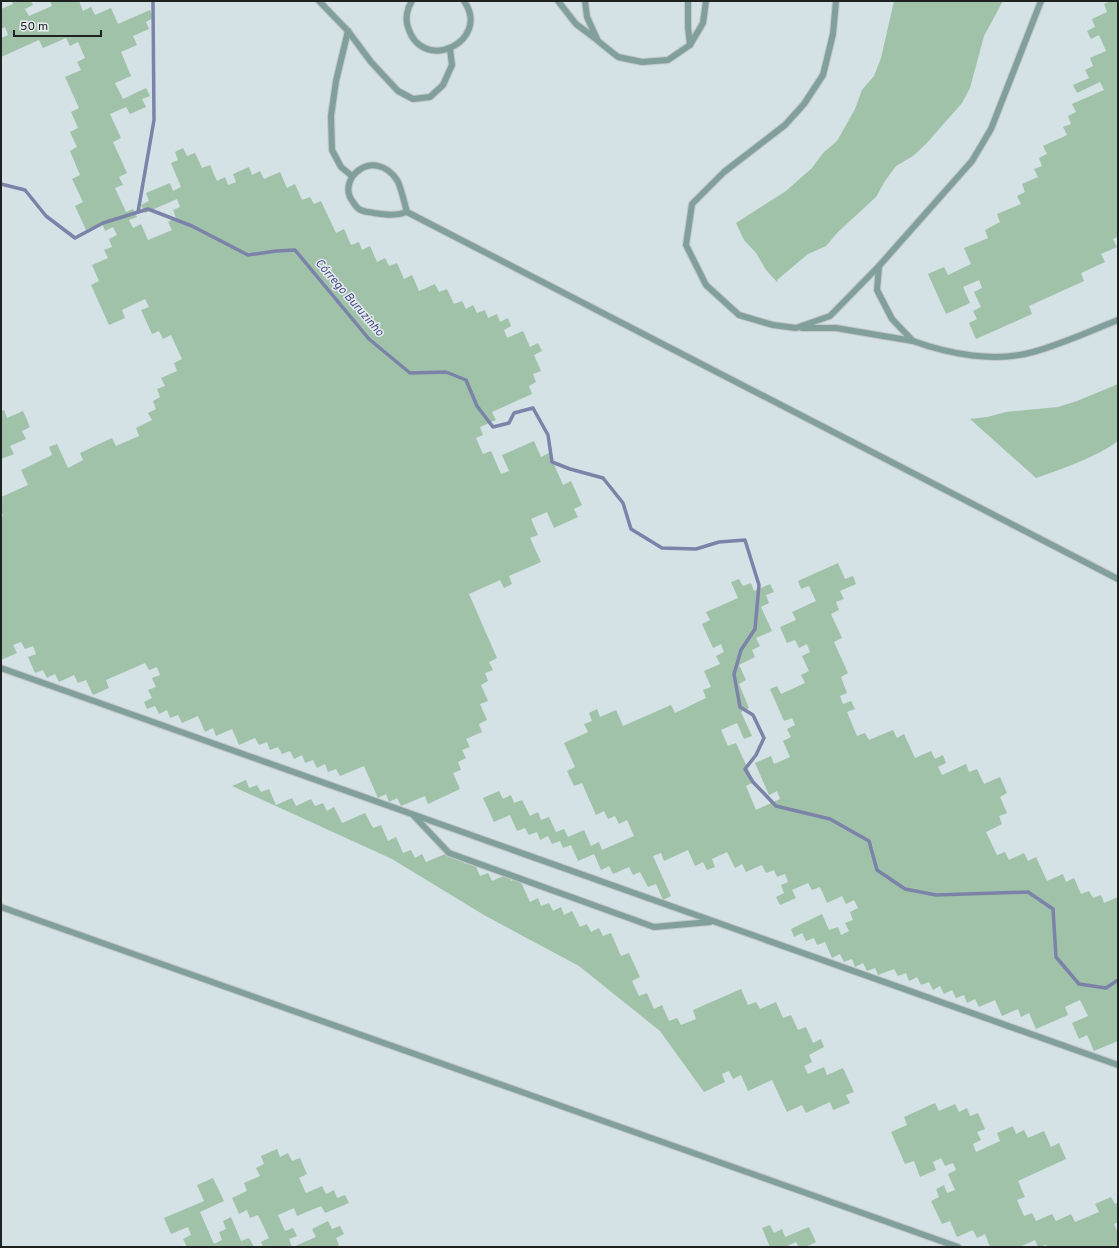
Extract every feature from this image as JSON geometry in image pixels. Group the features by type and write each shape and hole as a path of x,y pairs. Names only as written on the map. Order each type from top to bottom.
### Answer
{"lane":[{"path":"319,1 348,31 371,62 398,91 413,99 430,97 444,84 452,65 450,49"},
{"path":"464,1 469,11"},
{"path":"411,2 406,18 410,33 414,40 427,49 443,51 457,45 467,33 470,18 469,1"},
{"path":"558,1 576,24 618,57 642,62 668,60 690,45 702,22 706,1"},
{"path":"585,1 587,17 598,41"},
{"path":"688,1 690,45"},
{"path":"836,1 833,34 823,75 804,104 784,125 724,172 692,204 686,245 706,285 739,315 773,325 796,328 836,328 913,341 962,354 1000,356 1031,353 1118,320"},
{"path":"796,328 830,316 879,266 972,161 991,129 1041,1"},
{"path":"348,31 336,81 331,116 332,150 341,167 352,176"},
{"path":"407,212 398,181 388,169 375,164 362,168 352,176 348,185 351,200 359,209 385,215 407,212 1118,579"},
{"path":"879,266 877,290 892,319 913,341"},
{"path":"1,668 1118,1065"},
{"path":"413,815 449,853 654,927 713,921"},
{"path":"1,907 958,1247"}],"shaded area":[{"path":"1,1 1118,1 1118,1247 1,1247"}],"green space":[{"path":"12,1 31,1 33,5 25,9 29,16 52,6 50,1 79,1 83,11 91,7 95,15 111,8 118,24 150,10 153,18 146,22 149,29 133,36 137,45 121,52 131,76 115,83 123,99 146,88 150,96 142,99 146,107 130,114 126,107 110,114 121,138 113,142 127,173 119,177 123,185 115,188 126,212 133,209 137,217 129,220 133,228 141,224 148,240 172,230 168,222 176,218 173,210 180,207 177,199 145,213 141,205 149,201 146,193 170,183 173,191 181,187 171,163 178,160 175,152 183,148 187,156 195,153 202,168 210,165 217,181 225,177 228,185 236,182 233,174 249,167 252,175 260,171 264,179 280,172 287,188 295,184 302,200 310,197 314,204 321,201 336,233 344,229 351,245 359,242 362,250 370,246 377,262 385,258 389,266 397,263 404,279 412,275 419,291 435,284 439,292 447,289 454,304 462,301 466,309 473,305 477,313 485,310 488,318 497,314 500,322 508,318 511,326 504,330 507,338 523,331 530,347 538,343 542,351 534,355 541,371 533,374 536,382 529,386 532,394 492,412 496,420 480,427 483,435 476,438 483,454 491,451 501,474 509,471 502,455 534,441 541,457 549,453 563,485 571,481 582,505 574,509 578,517 554,528 547,512 531,519 538,535 530,538 541,562 509,576 512,584 504,588 500,580 469,594 497,658 489,662 493,670 485,673 488,681 481,685 488,701 480,704 487,720 479,724 482,732 466,739 470,747 462,750 466,758 458,762 461,770 453,773 460,789 428,804 425,796 401,806 397,798 389,802 386,794 378,798 364,766 340,776 336,769 328,772 325,764 317,768 313,760 305,763 302,755 294,759 290,751 282,754 278,747 270,750 267,742 259,745 255,738 239,745 232,729 216,736 213,728 205,732 198,716 182,723 178,715 170,718 167,710 159,714 155,706 147,709 144,702 152,698 148,690 156,687 152,678 160,675 157,667 149,670 145,663 106,680 109,688 93,695 86,680 78,683 74,675 59,682 55,674 47,678 43,670 35,673 28,657 36,654 33,646 25,649 21,642 13,645 17,653 1,660 1,517 3,516 1,511 1,497 28,485 21,470 52,455 49,447 57,444 68,468 83,460 80,453 112,438 116,446 139,436 136,428 152,420 148,413 156,409 153,401 160,397 157,389 165,386 161,378 177,371 174,363 182,359 171,335 163,339 159,331 152,334 141,310 149,307 145,299 122,310 125,318 109,325 91,285 99,281 92,265 108,258 104,250 112,247 109,239 117,235 113,227 105,231 102,223 86,230 75,206 83,202 72,179 80,175 70,151 77,147 70,132 78,128 71,112 79,108 65,77 81,70 77,62 85,58 78,42 70,46 66,38 43,48 39,40 1,57 1,38 8,35 5,27 1,29 1,9 13,4"},
{"path":"894,1 1003,1 984,36 970,88 962,103 926,144 913,156 896,166 876,197 838,232 826,246 808,254 777,280 778,283 766,270 756,253 744,240 736,223 786,191 812,168 823,153 837,141 855,109 862,90 874,76 881,58"},
{"path":"1111,1 1118,1 1118,237 1113,239 1117,247 1101,254 1105,262 1081,273 1084,281 1029,306 1032,314 976,339 969,323 977,319 973,311 981,307 974,292 982,288 979,280 963,287 970,303 946,314 928,274 944,267 948,275 971,264 964,248 988,238 985,230 1000,222 997,214 1021,204 1017,196 1025,192 1022,184 1038,177 1034,169 1042,166 1039,158 1047,154 1043,146 1067,135 1063,127 1071,124 1068,116 1076,112 1072,104 1104,90 1100,82 1077,93 1073,85 1089,78 1085,70 1093,66 1090,58 1106,51 1099,35 1091,39 1087,31 1095,27 1092,19 1107,12 1104,4"},
{"path":"1118,384 1118,441 1110,447 1090,457 1036,478 970,419 987,417 1006,412 1058,407"},
{"path":"4,410 7,418 23,411 30,427 22,431 26,439 10,446 14,454 1,459 1,411"},
{"path":"838,563 845,579 853,576 856,584 840,591 844,599 836,602 839,610 831,614 842,638 834,642 848,673 841,677 847,693 840,696 843,704 851,701 855,709 847,712 857,736 865,733 869,740 893,730 897,738 904,734 915,758 931,751 935,759 943,755 946,763 938,767 942,775 966,764 969,772 977,769 984,784 1000,777 1007,793 1000,797 1007,813 999,816 1002,824 986,832 997,855 1005,852 1009,860 1024,853 1028,861 1036,857 1047,881 1063,874 1066,882 1074,878 1081,894 1089,891 1093,898 1101,895 1104,903 1118,897 1118,1041 1094,1051 1087,1035 1079,1039 1072,1023 1088,1016 1080,1000 1065,1007 1068,1015 1036,1029 1029,1013 1021,1017 1018,1009 1002,1016 995,1000 979,1007 975,999 967,1003 964,995 956,998 952,990 944,994 940,986 933,990 929,982 921,985 917,977 909,981 906,973 898,976 894,969 878,975 875,968 867,971 863,963 855,967 852,959 844,962 840,954 832,958 825,942 817,945 814,938 806,941 802,933 794,937 791,929 822,914 829,930 838,927 841,935 849,931 845,923 853,920 850,912 858,908 854,900 846,904 842,896 827,903 820,887 812,890 808,883 792,890 796,898 780,905 776,897 784,893 781,885 788,882 785,874 777,877 774,870 766,873 762,865 746,872 742,864 735,868 727,852 712,859 715,867 707,870 703,862 695,866 688,850 664,861 661,853 653,856 671,896 663,900 656,884 648,887 640,872 633,875 629,867 613,874 609,866 601,870 594,854 578,861 571,845 563,848 560,841 552,844 548,836 540,840 537,832 529,835 525,828 517,831 510,815 494,822 483,798 499,791 503,799 511,795 514,803 522,800 530,816 538,812 541,820 549,817 556,832 564,829 568,837 584,830 591,846 599,842 602,850 634,836 627,820 619,824 615,816 608,819 604,811 596,815 582,783 574,786 567,771 575,767 564,743 588,732 584,724 592,721 589,713 597,709 600,717 616,710 623,726 671,705 675,713 706,698 703,690 711,687 704,671 720,664 716,656 724,652 721,644 713,648 702,624 710,620 706,612 738,598 731,582 739,579 743,586 751,583 754,591 770,584 774,592 766,595 769,603 761,607 772,631 756,638 760,646 752,650 755,657 739,665 746,680 739,684 749,708 741,712 752,736 744,739 737,723 721,730 728,746 736,743 754,782 746,786 756,810 780,799 777,791 769,795 755,763 771,756 774,764 790,757 783,741 791,737 787,729 795,725 792,718 784,721 770,689 777,686 781,694 805,683 801,675 809,671 802,656 810,652 807,644 799,648 795,640 787,643 780,627 796,620 792,612 816,601 809,586 801,589 798,581"},
{"path":"246,780 249,788 257,785 261,792 269,789 276,805 292,798 296,806 311,799 315,806 323,803 327,811 334,807 342,823 365,813 373,828 381,825 388,841 396,837 403,853 411,850 415,858 422,854 426,862 450,852 454,859 461,856 465,864 473,860 480,876 488,873 492,881 508,874 511,881 519,878 530,902 538,898 541,906 549,903 553,911 561,907 564,915 572,911 580,927 587,924 591,932 599,928 603,936 611,933 621,956 629,953 640,977 632,981 639,996 647,993 654,1009 662,1005 669,1021 677,1018 681,1025 696,1019 693,1010 741,989 748,1005 756,1002 760,1009 776,1002 783,1018 791,1015 798,1030 806,1027 813,1043 821,1039 824,1047 809,1055 812,1062 804,1066 808,1074 824,1067 827,1075 843,1068 854,1092 846,1095 850,1103 833,1110 830,1102 806,1113 802,1105 787,1112 772,1080 748,1091 741,1075 733,1079 729,1071 722,1074 725,1082 704,1092 660,1031 579,966 484,915 392,859 232,786"},
{"path":"935,1103 939,1111 955,1104 959,1112 967,1108 970,1116 978,1113 985,1129 977,1132 981,1140 973,1144 976,1152 1000,1141 997,1133 1013,1126 1016,1134 1024,1130 1028,1138 1044,1131 1051,1147 1059,1143 1066,1159 1018,1181 1025,1197 1017,1200 1024,1216 1032,1213 1036,1221 1052,1214 1056,1221 1071,1214 1075,1222 1099,1212 1095,1204 1111,1197 1115,1204 1118,1203 1118,1222 1114,1224 1118,1233 1118,1247 1048,1247 1046,1245 1038,1247 1035,1240 1020,1247 990,1247 985,1234 977,1238 973,1230 957,1237 950,1221 942,1224 931,1201 939,1197 936,1189 944,1185 947,1193 955,1190 948,1174 956,1170 953,1163 945,1166 941,1158 933,1162 936,1170 920,1177 914,1161 905,1164 891,1132 907,1125 904,1117"},
{"path":"277,1149 280,1157 288,1153 292,1161 300,1158 307,1174 299,1178 306,1193 322,1186 326,1194 334,1190 337,1198 345,1195 349,1203 325,1213 321,1206 297,1216 294,1208 278,1215 285,1231 293,1228 297,1236 289,1239 292,1247 263,1247 261,1242 269,1238 258,1215 250,1218 247,1210 239,1214 232,1198 247,1191 244,1183 260,1176 256,1168 264,1164 261,1156"},
{"path":"213,1178 224,1201 200,1212 214,1244 222,1240 219,1232 226,1229 223,1221 231,1217 241,1241 249,1238 254,1247 187,1247 183,1239 191,1235 188,1227 171,1234 164,1218 204,1201 197,1185"},
{"path":"328,1221 332,1229 340,1226 344,1234 336,1238 339,1245 336,1247 293,1247 316,1237 312,1229"},
{"path":"770,1225 774,1233 782,1229 785,1237 809,1227 816,1242 806,1247 799,1247 796,1242 785,1247 770,1247 762,1228"}],"waterway":[{"path":"138,212 154,120 153,1"},
{"name":"Córrego Buruzinho","path":"1,184 25,190 46,216 75,238 103,223 148,209 192,226 248,255 295,250 369,339 410,373 446,372 466,380 477,406 493,427 509,423 514,413 533,408 548,435 552,462 570,469 603,478 623,503 631,529 662,548 696,549 719,542 745,540 759,585 755,629 741,650 734,674 740,707 753,715 764,738 756,755 745,769 753,782 776,806 830,819 869,841 877,870 905,889 936,895 1028,892 1053,909 1056,957 1079,984 1106,988 1118,980"}]}
